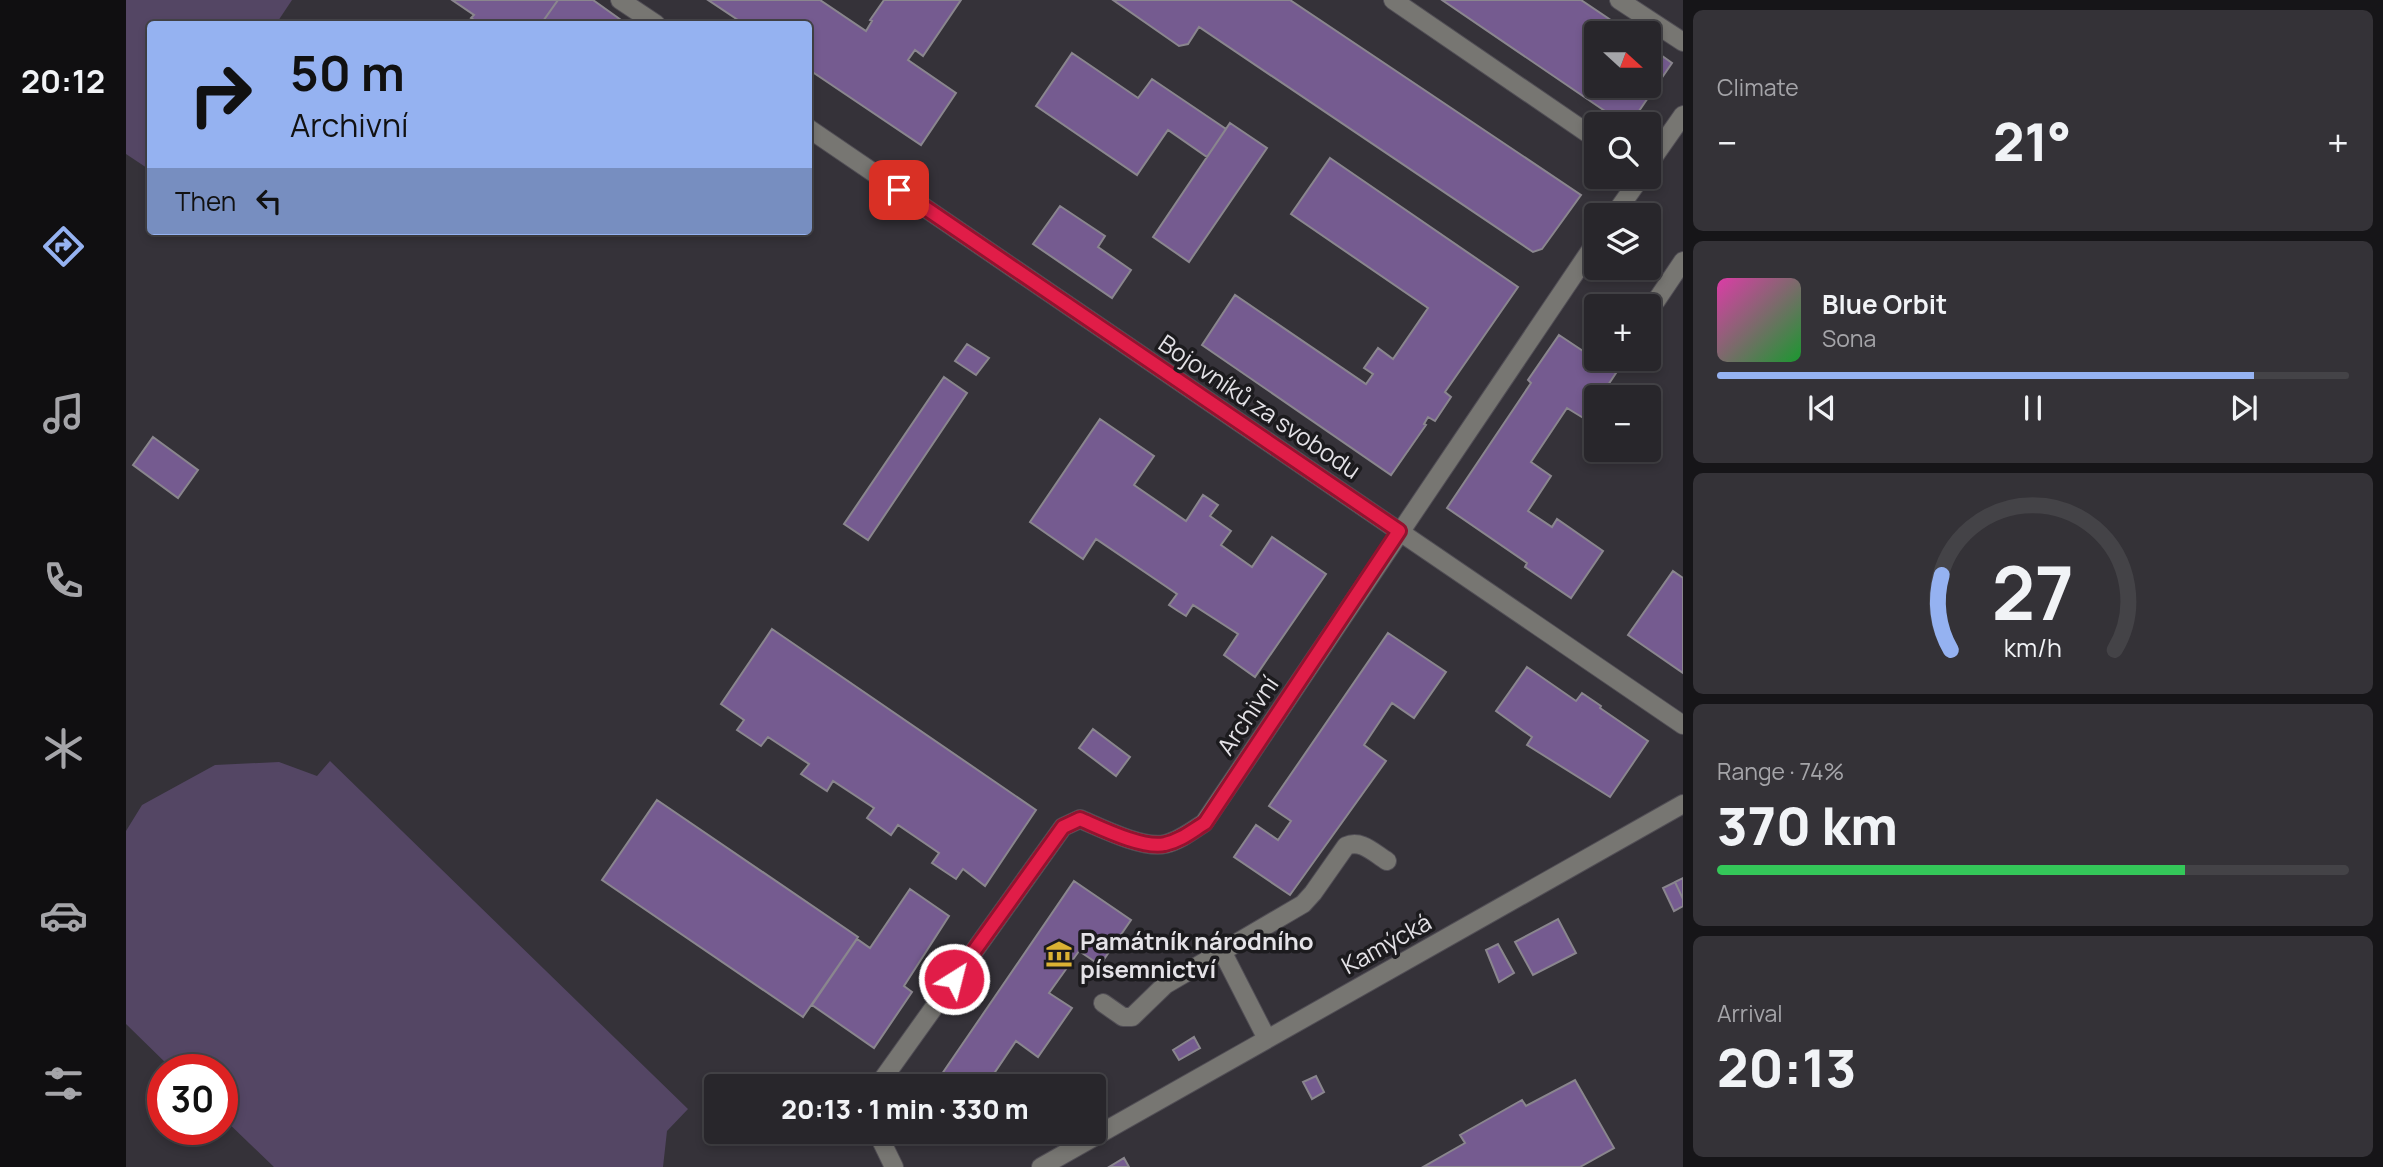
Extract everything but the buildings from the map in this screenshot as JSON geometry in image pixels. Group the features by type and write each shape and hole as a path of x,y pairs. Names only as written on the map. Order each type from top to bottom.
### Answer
{"street":[{"path":"620,0 652,21"},
{"path":"1393,0 1584,131"},
{"path":"1619,0 1683,42"},
{"path":"1661,153 1677,138 1683,115"},
{"name":"Bojovníků za svobodu","path":"812,131 1683,724"},
{"name":"Archivní","path":"886,1074 1063,827 1080,819 1149,845 1179,839 1205,823 1584,260"},
{"path":"1661,294 1683,261"},
{"name":"Kamýcká","path":"1041,1167 1683,804"},
{"path":"1103,1003 1123,1017 1132,1017 1165,985 1303,904 1346,846 1360,844 1387,861"},
{"path":"1222,951 1267,1039"},
{"path":"883,1144 894,1167"}],"shaded area":[{"path":"126,0 292,0 278,21 147,21 147,168 126,154"},
{"path":"330,761 688,1109 667,1131 663,1167 274,1167 238,1132 238,1054 157,1054 126,1024 126,831 142,805 215,765 279,762 317,776"}],"place":[{"name":"Památník národního písemnictví","path":"1059,954"}],"route":[{"path":"899,190 1399,531 1205,823 1179,839 1149,845 1080,819 1063,827 954,979"}]}
